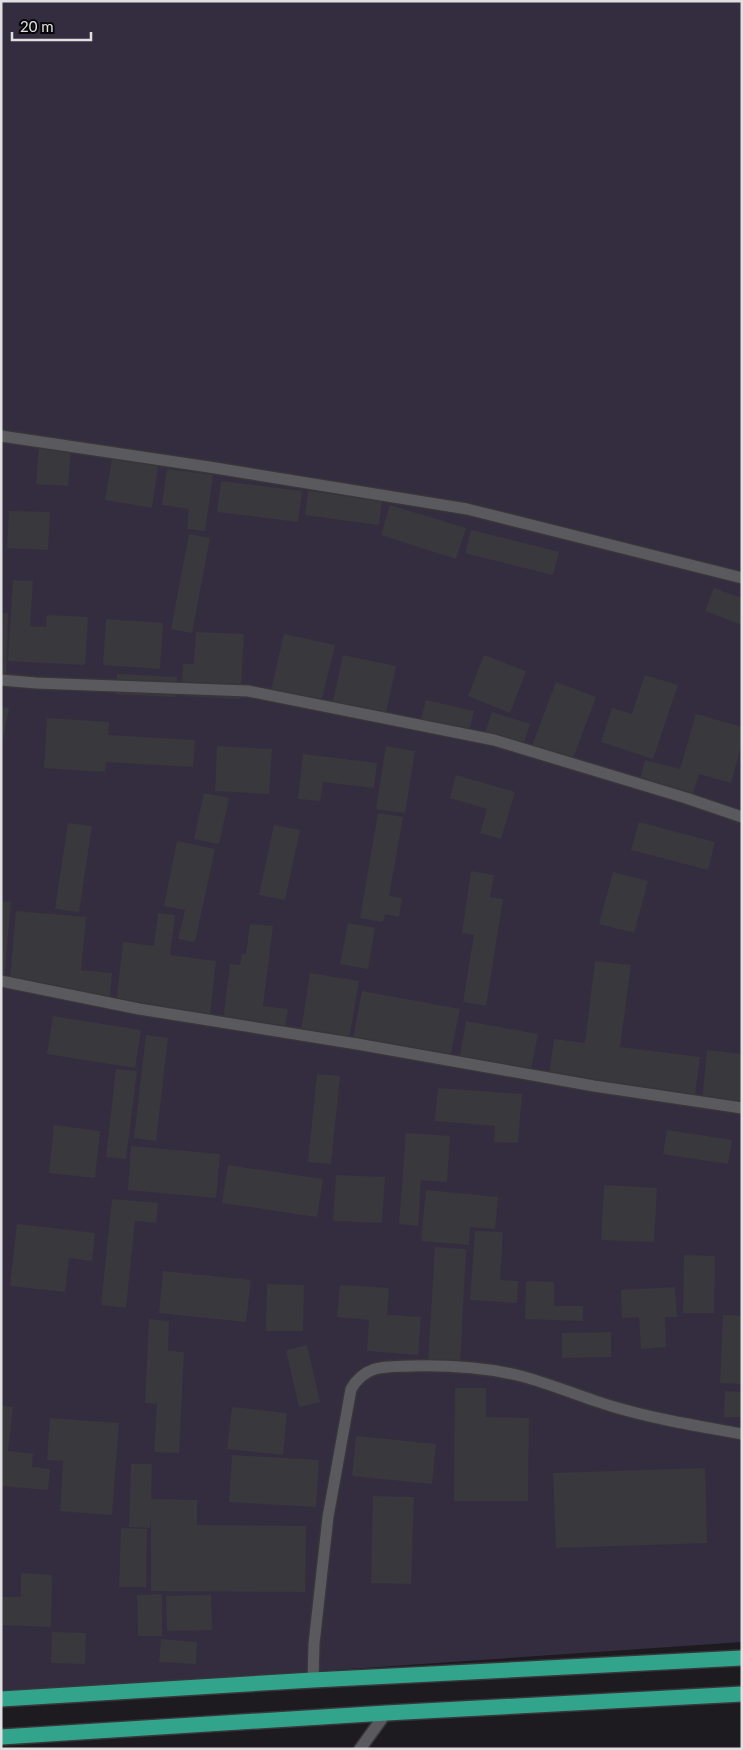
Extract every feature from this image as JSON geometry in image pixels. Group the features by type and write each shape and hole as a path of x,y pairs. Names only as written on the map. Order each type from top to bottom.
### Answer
{"highway":[{"path":"1,1700 313,1680 742,1658"},
{"path":"1,1737 386,1713 742,1694"}],"lane":[{"path":"1,436 209,467 467,509 742,578"},
{"path":"1,680 248,691 494,740 686,798 742,817"},
{"path":"1,981 139,1009 357,1044 594,1086 742,1108"},
{"path":"313,1680 314,1644 329,1508 351,1389 358,1378 364,1373 374,1368 396,1366 433,1365 481,1368 522,1376 612,1406 682,1423 742,1434"},
{"path":"360,1749 386,1713"}],"shaded area":[{"path":"1,1 742,1 742,1642 1,1693"}],"building":[{"path":"39,448 71,450 68,486 36,484"},
{"path":"112,459 158,466 152,508 105,500"},
{"path":"167,469 213,475 205,531 187,529 189,509 162,505"},
{"path":"221,481 302,491 298,522 217,512"},
{"path":"308,491 382,501 379,525 305,515"},
{"path":"390,505 466,528 456,559 381,535"},
{"path":"9,511 50,512 48,550 7,548"},
{"path":"471,530 559,552 553,575 465,553"},
{"path":"189,534 210,538 192,633 171,629"},
{"path":"13,580 33,581 30,626 46,627 47,615 88,617 85,665 8,661"},
{"path":"714,588 742,598 742,625 705,611"},
{"path":"1,613 8,613 6,678 1,677"},
{"path":"106,619 163,623 160,669 103,665"},
{"path":"196,632 244,634 240,699 181,696 183,664 194,664"},
{"path":"284,634 335,645 319,711 269,699"},
{"path":"343,655 396,666 384,723 331,711"},
{"path":"484,655 526,671 510,713 468,696"},
{"path":"117,674 177,677 176,697 116,694"},
{"path":"645,675 678,685 653,759 601,742 612,708 632,714"},
{"path":"556,682 596,697 569,769 529,754"},
{"path":"426,700 474,711 467,740 419,728"},
{"path":"1,707 9,708 2,744 1,744"},
{"path":"492,712 530,724 520,755 482,743"},
{"path":"696,714 742,727 742,743 731,783 699,774 692,796 639,782 645,760 680,769"},
{"path":"47,718 109,722 108,735 195,740 193,767 106,762 105,772 44,768"},
{"path":"217,746 272,749 269,794 215,791"},
{"path":"386,746 415,751 405,813 376,809"},
{"path":"303,754 377,763 374,788 323,782 320,801 298,799"},
{"path":"456,775 515,792 501,839 480,833 487,809 450,798"},
{"path":"204,793 229,798 219,844 194,839"},
{"path":"378,813 403,817 389,896 402,898 399,917 385,914 383,922 360,918"},
{"path":"639,822 715,842 708,870 631,850"},
{"path":"68,823 92,826 79,912 55,909"},
{"path":"274,825 300,830 285,900 259,895"},
{"path":"177,841 215,849 195,942 178,939 185,910 164,906"},
{"path":"471,871 494,875 490,897 503,899 486,1006 463,1002 474,935 462,933"},
{"path":"613,872 648,881 634,933 599,924"},
{"path":"1,901 11,902 4,980 1,980"},
{"path":"16,911 86,917 81,970 112,973 110,997 9,989"},
{"path":"158,913 175,915 170,955 216,961 210,1016 116,1005 123,942 154,946"},
{"path":"348,923 375,928 368,969 340,964"},
{"path":"250,924 273,926 263,1006 288,1009 285,1029 223,1022 230,964 240,965 242,954 246,954"},
{"path":"595,961 631,965 620,1047 700,1057 695,1095 549,1076 554,1039 585,1043"},
{"path":"310,973 359,981 349,1039 301,1031"},
{"path":"362,991 460,1009 450,1058 353,1039"},
{"path":"53,1016 141,1030 135,1068 47,1054"},
{"path":"466,1021 538,1034 531,1069 460,1056"},
{"path":"146,1035 168,1038 156,1141 134,1138"},
{"path":"707,1050 742,1054 742,1106 702,1103"},
{"path":"116,1069 137,1071 126,1159 106,1157"},
{"path":"317,1074 340,1076 331,1164 308,1162"},
{"path":"438,1088 522,1094 518,1143 494,1142 495,1126 435,1121"},
{"path":"54,1125 100,1131 95,1178 49,1173"},
{"path":"667,1130 732,1140 728,1164 663,1154"},
{"path":"406,1133 450,1136 447,1182 421,1180 418,1226 399,1224"},
{"path":"131,1146 220,1154 216,1198 128,1190"},
{"path":"228,1165 323,1179 317,1217 222,1203"},
{"path":"336,1175 385,1177 382,1223 333,1221"},
{"path":"604,1185 657,1188 654,1242 601,1240"},
{"path":"426,1190 498,1197 495,1229 470,1227 469,1245 421,1241"},
{"path":"112,1199 158,1203 156,1223 135,1221 126,1308 101,1305"},
{"path":"17,1224 95,1233 92,1261 69,1258 65,1292 10,1286"},
{"path":"475,1231 503,1232 500,1280 518,1281 517,1303 470,1300"},
{"path":"435,1247 466,1249 460,1364 428,1362"},
{"path":"684,1255 715,1256 714,1313 683,1313"},
{"path":"163,1271 251,1280 246,1322 159,1313"},
{"path":"526,1281 554,1282 554,1306 583,1306 583,1321 525,1319"},
{"path":"267,1284 304,1285 303,1331 266,1331"},
{"path":"340,1285 389,1288 387,1315 421,1317 418,1355 367,1351 369,1320 337,1317"},
{"path":"675,1287 677,1317 665,1317 666,1347 641,1349 639,1317 622,1318 621,1290"},
{"path":"723,1315 742,1316 742,1384 720,1383"},
{"path":"149,1319 169,1321 168,1351 184,1352 179,1453 154,1452 157,1404 145,1403"},
{"path":"611,1332 611,1357 562,1358 562,1333"},
{"path":"307,1345 320,1402 299,1407 286,1350"},
{"path":"455,1388 486,1388 486,1417 529,1418 528,1501 454,1501"},
{"path":"725,1391 742,1392 742,1417 724,1417"},
{"path":"1,1406 13,1407 8,1451 33,1454 32,1467 50,1469 48,1490 1,1486"},
{"path":"232,1407 287,1413 283,1455 227,1449"},
{"path":"50,1418 119,1423 112,1515 60,1511 63,1461 47,1460"},
{"path":"356,1436 436,1444 432,1484 352,1476"},
{"path":"232,1455 319,1460 316,1507 229,1502"},
{"path":"131,1464 152,1464 151,1499 197,1500 197,1525 306,1526 305,1592 151,1591 151,1517 150,1528 129,1527"},
{"path":"705,1468 707,1543 556,1548 553,1473"},
{"path":"373,1496 414,1497 411,1584 371,1583"},
{"path":"121,1528 147,1529 146,1587 119,1587"},
{"path":"21,1573 52,1575 51,1627 1,1625 1,1597 21,1597"},
{"path":"162,1594 162,1636 138,1636 137,1595"},
{"path":"211,1595 212,1630 167,1631 166,1596"},
{"path":"52,1632 86,1633 85,1664 51,1663"},
{"path":"161,1639 197,1642 196,1664 159,1662"}]}
